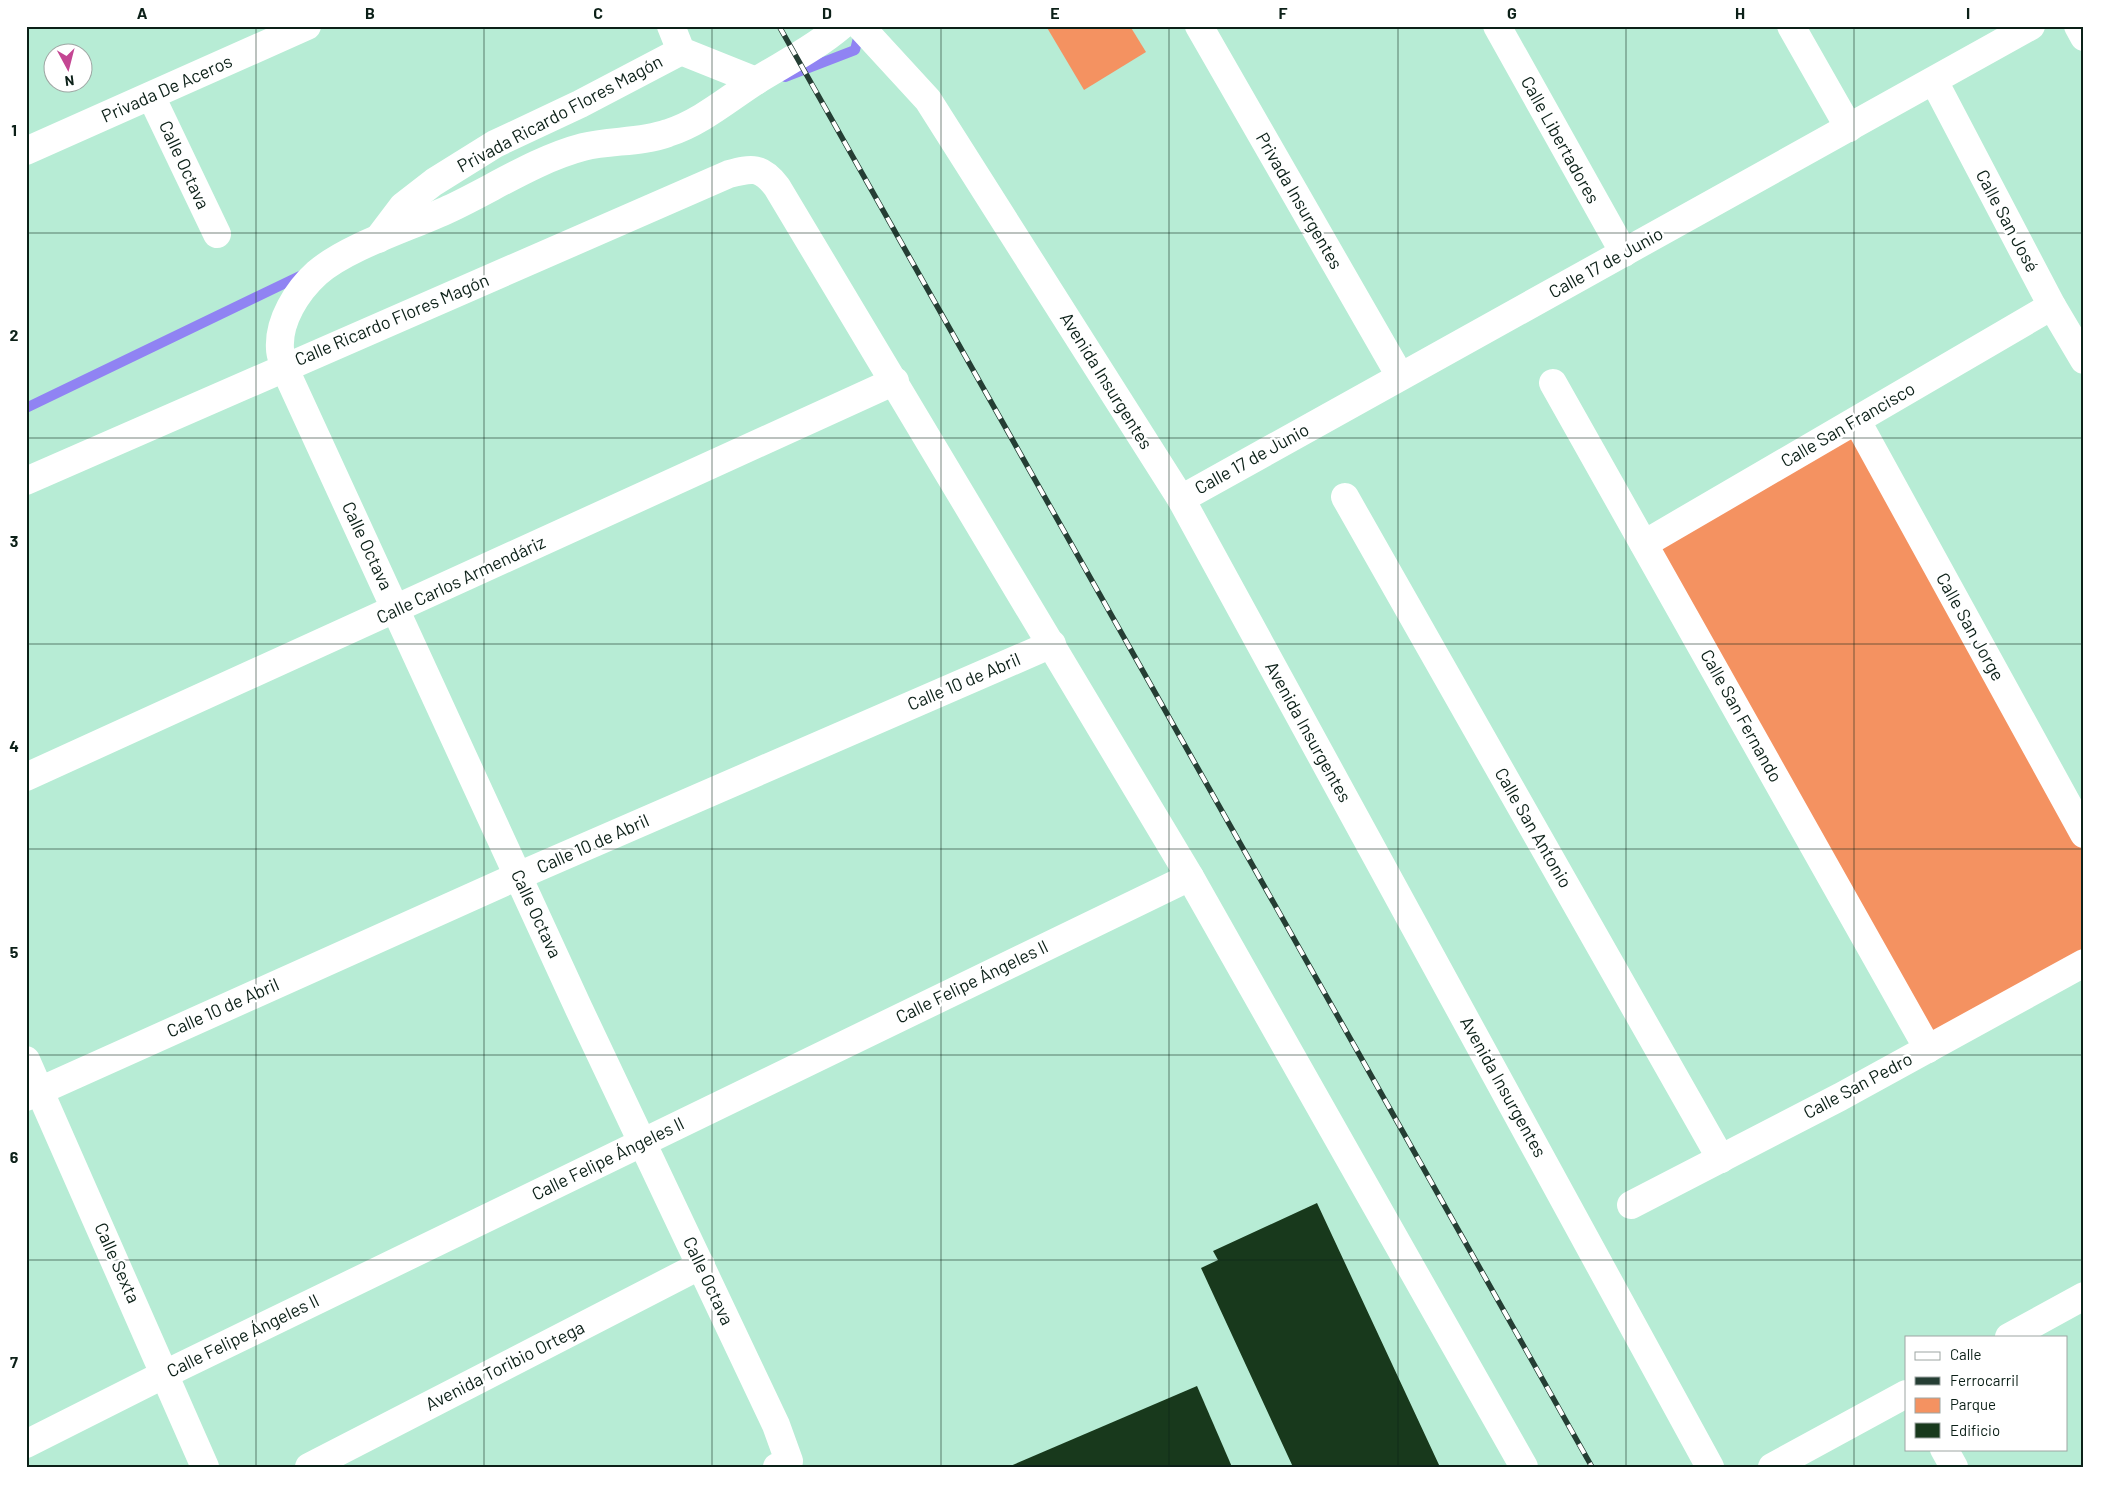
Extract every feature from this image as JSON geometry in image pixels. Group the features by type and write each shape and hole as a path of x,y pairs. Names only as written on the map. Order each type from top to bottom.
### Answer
{"street":[{"name":"Privada De Aceros","path":"26,151 307,26"},
{"name":"Calle Octava","path":"783,1464 776,1425 518,876 284,367 280,350 280,334 285,317 302,290 317,273 330,263 448,209 559,154 584,147 669,133 714,110 822,42 841,26"},
{"name":"Avenida Insurgentes","path":"860,26 928,100 1181,499 1710,1467"},
{"name":"Privada Insurgentes","path":"1198,26 1400,376"},
{"name":"Calle Libertadores","path":"1497,26 1624,253"},
{"path":"1790,26 1849,128"},
{"name":"Calle 17 de Junio","path":"1181,499 2031,26"},
{"path":"2078,26 2084,37"},
{"path":"676,38 756,82"},
{"name":"Privada Ricardo Flores Magón","path":"376,241 403,206 434,182 494,144 580,104 676,38"},
{"name":"Calle San José","path":"1934,81 2052,306 2084,360"},
{"name":"Calle Octava","path":"151,96 217,234"},
{"name":"Calle Ricardo Flores Magón","path":"26,481 729,174 750,169 761,171 769,176 777,187 894,381"},
{"name":"Calle San Francisco","path":"1644,544 2052,306"},
{"path":"894,381 1190,877 1524,1467"},
{"name":"Calle Carlos Armendáriz","path":"26,777 396,610 894,381"},
{"name":"Calle San Fernando","path":"1554,383 1928,1049"},
{"name":"Calle San Jorge","path":"1857,420 2084,834"},
{"name":"Calle San Antonio","path":"1345,497 1721,1159"},
{"name":"Calle 10 de Abril","path":"34,1093 518,876 1052,644"},
{"name":"Calle Felipe Ángeles Il","path":"26,1444 166,1374 1190,877"},
{"name":"Calle San Pedro","path":"1630,1205 1928,1049 2084,963"},
{"name":"Calle Sexta","path":"26,1060 34,1093 166,1374 205,1467"},
{"name":"Avenida Toribio Ortega","path":"309,1467 701,1265"},
{"path":"2011,1336 2084,1296"},
{"path":"1772,1467 1905,1395"},
{"path":"1945,1450 1954,1467"}],"green space":[{"path":"1046,26 1130,26 1146,52 1084,90"},
{"path":"1857,421 2084,834 2084,963 1928,1049 1644,544"}],"building":[{"path":"1317,1203 1440,1467 1293,1467 1201,1268 1218,1260 1213,1251"},
{"path":"1197,1386 1232,1467 1008,1467"}],"waterway":[{"path":"785,77 855,50 860,30"},
{"path":"26,408 302,275"}],"railway":[{"path":"779,26 1592,1467"}]}
